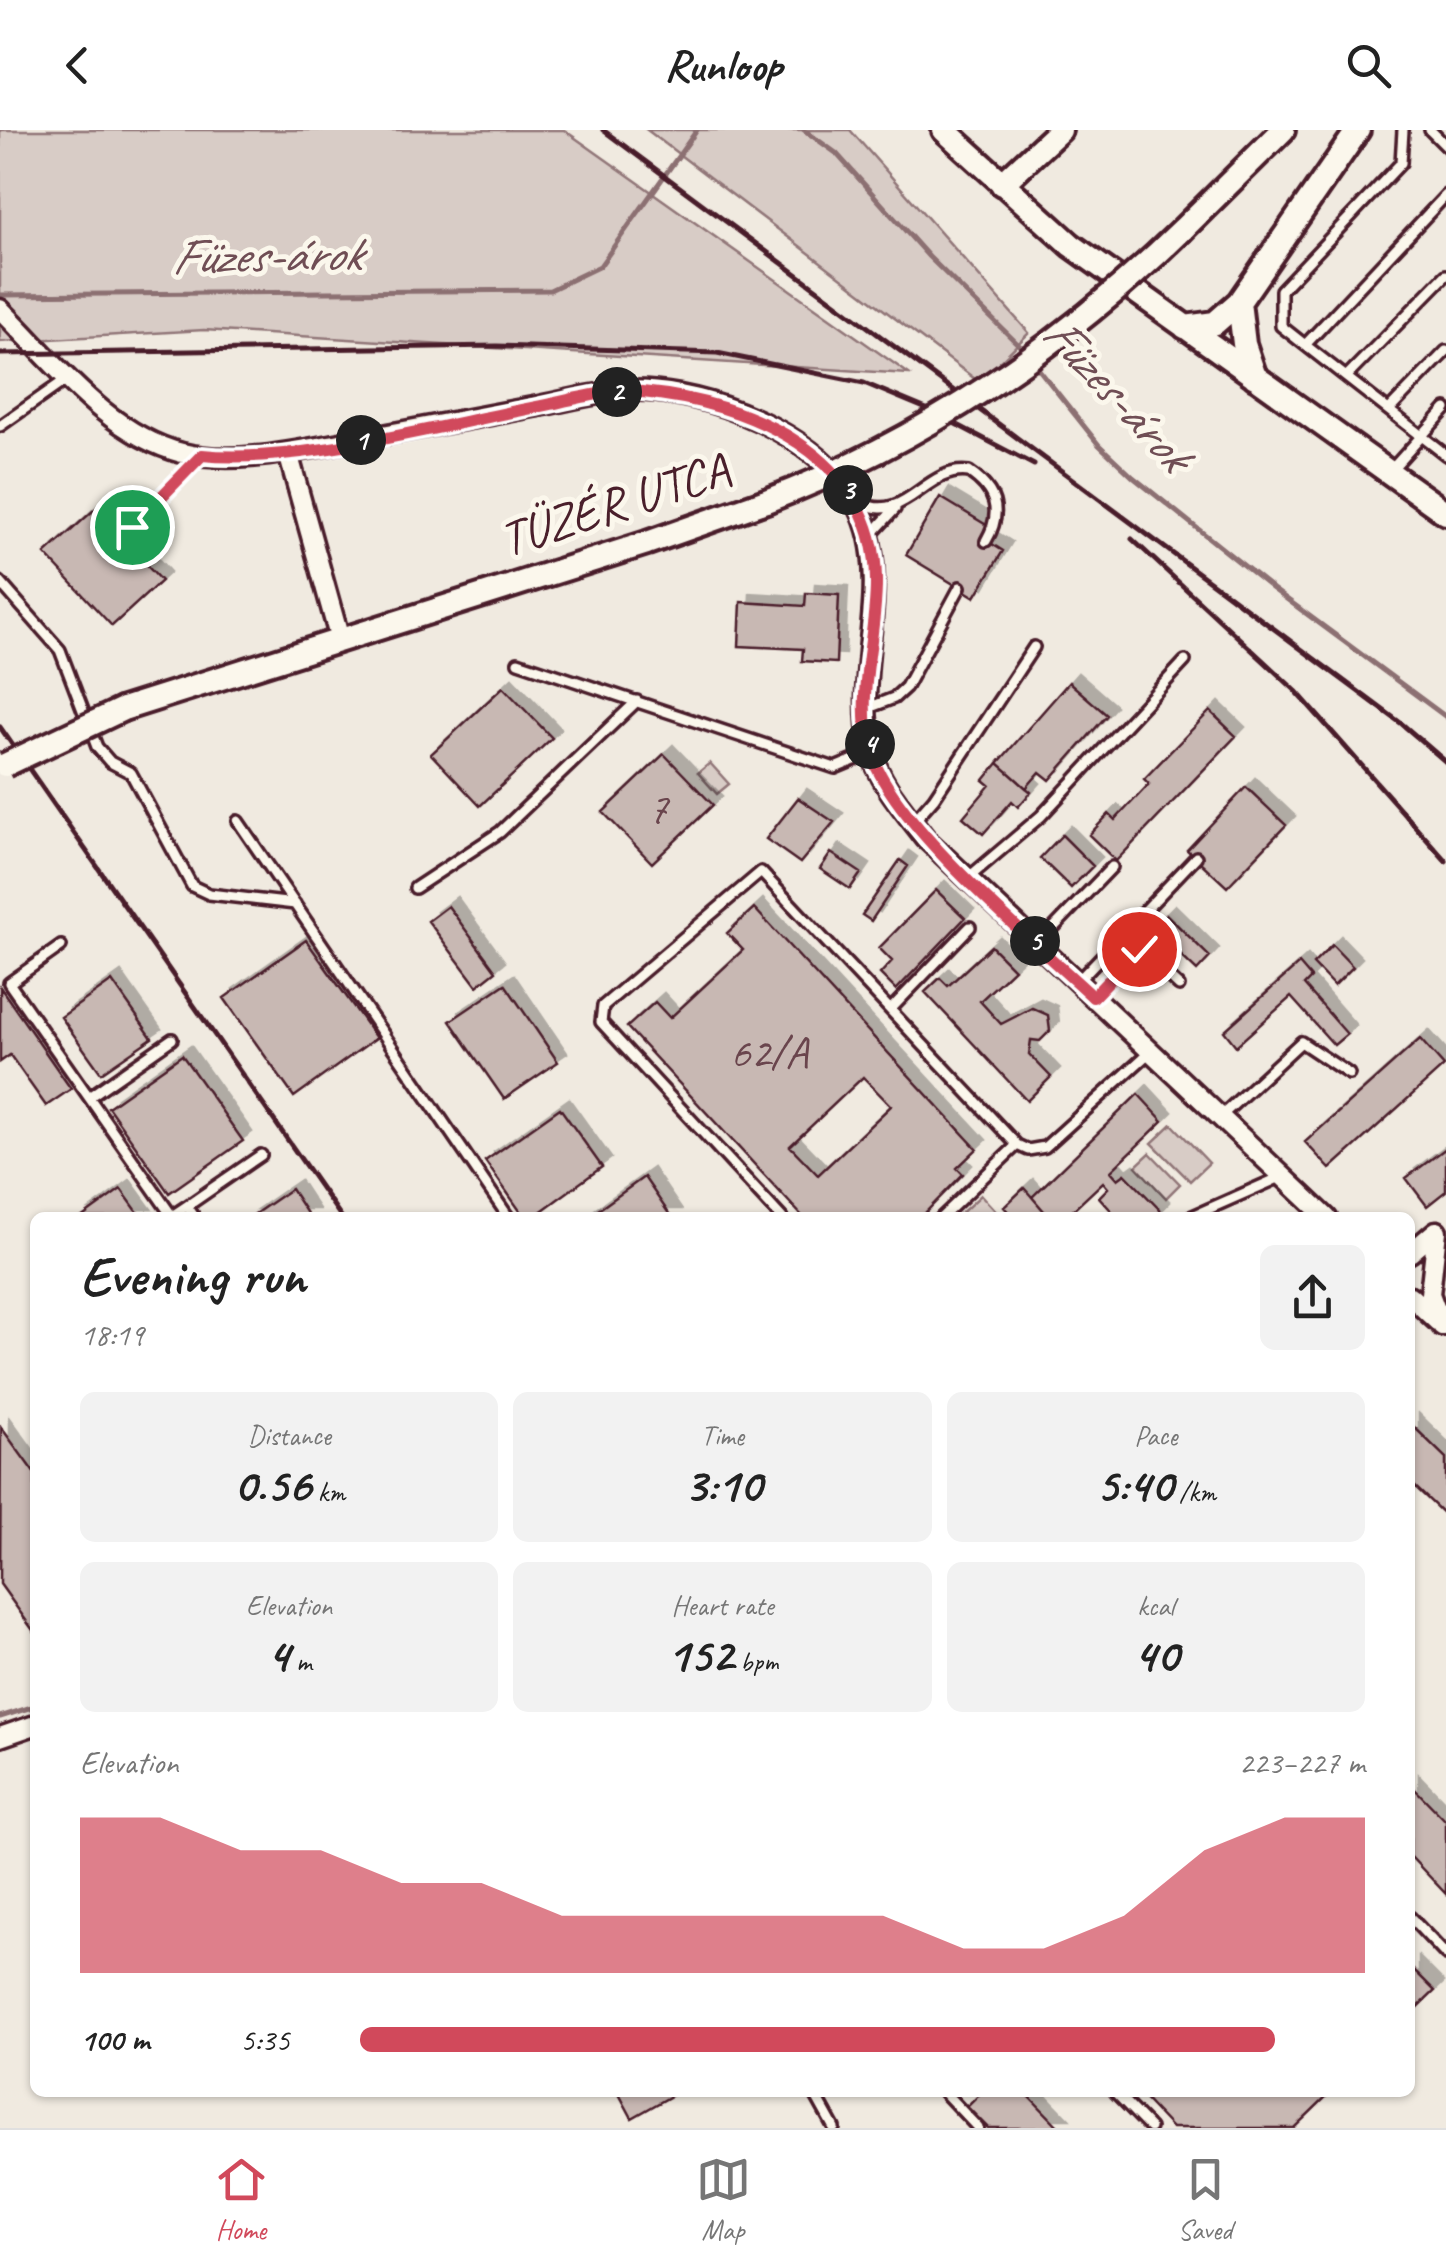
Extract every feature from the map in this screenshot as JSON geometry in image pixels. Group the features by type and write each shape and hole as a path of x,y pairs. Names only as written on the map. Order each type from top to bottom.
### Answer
{"street":[{"path":"944,130 1071,244 1446,513"},
{"path":"1002,184 1060,130"},
{"name":"TÜZÉR UTCA","path":"2,766 123,709 766,500 916,429 1004,377 1082,319 1182,230 1283,130"},
{"path":"1184,327 1215,323 1239,302 1358,130"},
{"path":"1239,302 1244,344 1254,378"},
{"path":"0,309 105,412 141,438 202,455 288,453 624,391 681,396 760,420 808,445 854,500 870,536 876,580 865,709 871,753 890,792 913,822 968,878 1321,1212"},
{"path":"288,453 340,640"},
{"path":"1415,1249 1441,1227"},
{"path":"1441,1227 1430,1294 1444,1328"},
{"path":"1415,1301 1444,1328"},
{"path":"0,1737 30,1727"}],"lane":[{"path":"1403,130 1400,163 1281,290 1281,326 1446,455"},
{"path":"1430,130 1446,146"},
{"path":"1305,344 1446,195"},
{"path":"1346,377 1446,275"},
{"path":"1388,410 1446,350"},
{"path":"0,426 69,377"},
{"path":"1388,472 1446,409"},
{"path":"132,527 202,455"},
{"path":"870,536 941,475 970,472 993,495 996,524 986,540"},
{"path":"854,500 878,511 898,508"},
{"path":"0,582 60,650 97,747 110,762 131,773 192,886 209,894 295,904"},
{"path":"865,709 894,698 906,686 960,587"},
{"path":"913,822 934,798 1034,647"},
{"path":"968,878 1041,816 1185,661"},
{"path":"518,662 835,768 871,753"},
{"path":"415,888 500,832 637,701"},
{"path":"238,821 505,1212"},
{"path":"1077,982 1196,857"},
{"path":"1038,944 1112,867"},
{"path":"776,1212 601,1022 604,1006 760,872 1017,1145 1028,1150 1045,1147 1126,1065 1151,1051"},
{"path":"891,1009 970,926"},
{"path":"61,946 10,982 169,1212"},
{"path":"1093,997 1139,949 1178,986"},
{"path":"89,1097 172,1039"},
{"path":"1220,1117 1301,1042 1349,1074"},
{"path":"947,1212 1017,1145"},
{"path":"178,1212 261,1155"},
{"path":"1202,1212 1283,1176"},
{"path":"187,1206 191,1212"},
{"path":"1415,1922 1446,1955"},
{"path":"817,2097 834,2128"},
{"path":"949,2097 978,2128"},
{"path":"1120,2097 1150,2128"}],"shaded area":[{"path":"0,130 564,130 909,374 204,330 0,342"},
{"path":"647,130 850,130 1029,333 979,382"},
{"path":"710,763 729,784 717,794 698,773"},
{"path":"1172,1124 1209,1163 1190,1181 1152,1143"},
{"path":"1150,1153 1180,1184 1166,1198 1136,1166"},
{"path":"981,1195 996,1212 962,1212"}],"building":[{"path":"940,497 988,526 981,537 1003,551 975,597 906,555"},
{"path":"95,509 161,581 112,626 45,554"},
{"path":"806,593 839,595 836,663 802,661 803,649 739,646 741,602 805,606"},
{"path":"1069,682 1107,715 1050,780 1040,772 1026,788 998,763"},
{"path":"503,687 552,738 480,806 431,754"},
{"path":"1210,711 1236,736 1116,861 1089,835 1109,814 1115,820 1149,784 1144,779"},
{"path":"664,754 713,805 652,863 603,812"},
{"path":"998,763 1031,792 1018,807 1012,801 983,834 963,817 990,785 984,780"},
{"path":"1246,787 1286,825 1227,887 1187,850"},
{"path":"798,798 834,822 800,863 766,839"},
{"path":"1062,835 1093,866 1071,888 1040,858"},
{"path":"831,853 861,873 850,889 820,869"},
{"path":"900,860 908,866 871,921 862,915"},
{"path":"936,890 965,918 896,990 880,974 892,961 879,948"},
{"path":"448,906 496,971 477,986 428,921"},
{"path":"754,908 977,1149 957,1168 963,1174 926,1212 798,1212 627,1027 655,1002 670,1018 743,950 727,933","holes":["863,1077 891,1106 818,1175 790,1146"]},
{"path":"1166,914 1210,957 1197,971 1152,928"},
{"path":"306,940 376,1038 294,1097 224,998"},
{"path":"1332,945 1353,967 1334,986 1313,964"},
{"path":"991,946 1014,969 980,1001 1001,1024 1032,1008 1048,1015 1050,1031 1040,1041 1031,1040 1029,1054 1051,1077 1027,1101 925,992 940,978 948,986"},
{"path":"1299,964 1311,978 1304,985 1347,1034 1334,1045 1291,997 1236,1046 1224,1031"},
{"path":"112,981 152,1038 101,1073 61,1017"},
{"path":"505,984 558,1062 504,1099 450,1021"},
{"path":"0,987 71,1089 46,1106 10,1055 0,1062"},
{"path":"1420,1039 1444,1066 1330,1169 1305,1142"},
{"path":"182,1055 243,1141 169,1193 108,1107"},
{"path":"1138,1094 1163,1121 1111,1171 1118,1179 1125,1174 1160,1212 1113,1212 1099,1197 1108,1188 1103,1182 1071,1212 1045,1212 1032,1197"},
{"path":"560,1108 602,1167 540,1212 521,1212 485,1161"},
{"path":"1446,1148 1446,1191 1427,1206 1406,1178"},
{"path":"644,1177 668,1212 595,1212"},
{"path":"1024,1188 1045,1212 1009,1212 1004,1207"},
{"path":"121,1189 138,1212 89,1212"},
{"path":"291,1189 306,1212 258,1212"},
{"path":"1,1427 30,1467 30,1626 0,1584"},
{"path":"1415,1428 1446,1458 1446,1516 1415,1487"},
{"path":"1415,1789 1446,1821 1446,1894 1415,1861"},
{"path":"1415,1971 1435,1991 1415,2010"},
{"path":"621,2097 669,2097 632,2118"},
{"path":"977,2097 1030,2097 1060,2128 988,2128 967,2107"},
{"path":"1143,2097 1326,2097 1294,2128 1172,2128"}],"waterway":[{"name":"Füzes-árok","path":"0,295 550,290 600,266 697,130"},
{"name":"Füzes-árok","path":"804,130 836,153 929,257 1027,353"},
{"name":"Füzes-árok","path":"1033,362 1099,445 1133,477 1273,589 1446,717"},
{"path":"0,1717 30,1708"}],"railway":[{"path":"603,130 1402,724 1446,762"},
{"path":"0,354 497,346 717,353 864,383 929,410 1034,465"},
{"path":"1132,539 1296,691 1446,861"},
{"path":"0,727 338,1212"}],"route":[{"path":"132,527 202,455 288,453 624,391 681,396 760,420 808,445 842,481 870,536 876,580 865,709 871,753 890,792 926,839 1093,997 1139,949"}]}
